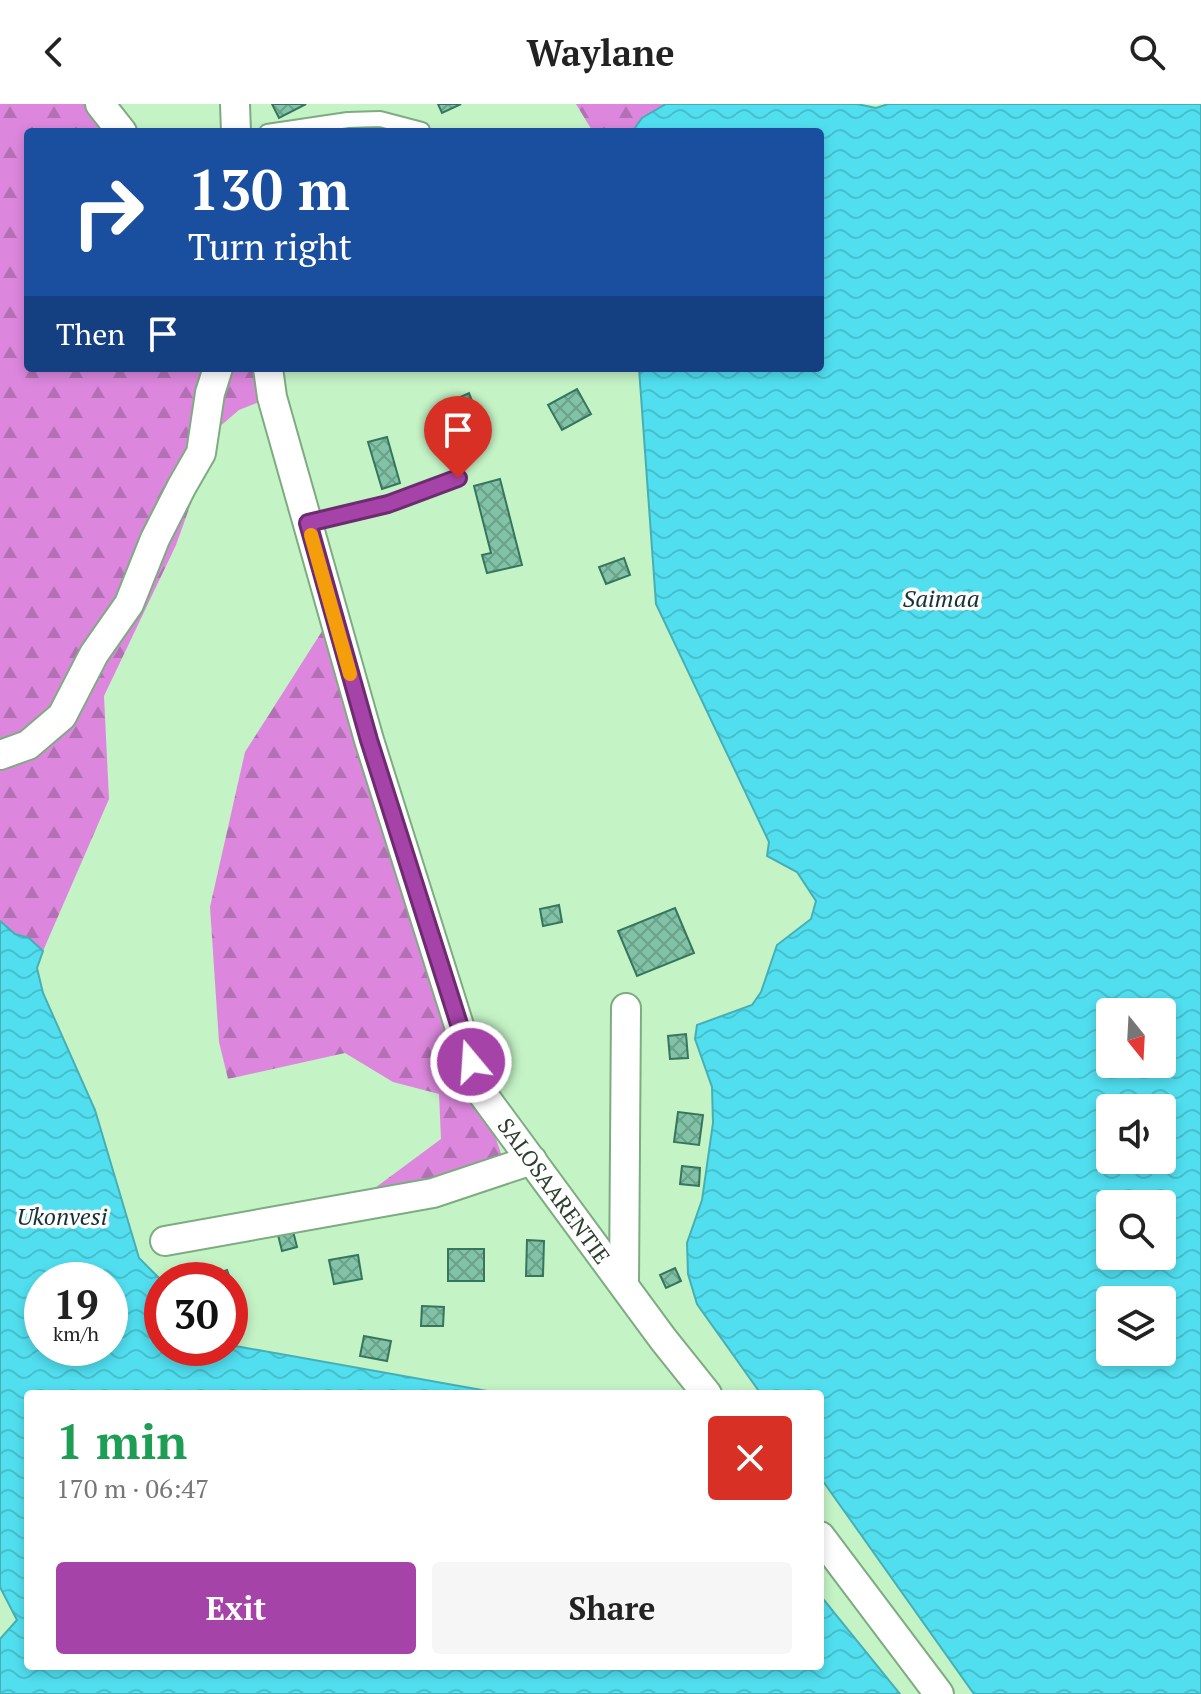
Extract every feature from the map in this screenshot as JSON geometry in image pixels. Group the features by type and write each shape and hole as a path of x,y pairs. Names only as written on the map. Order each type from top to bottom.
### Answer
{"street":[{"path":"100,104 119,128"},
{"path":"235,104 236,128"},
{"path":"0,755 28,745 62,716 94,654 129,604 155,539 201,453 210,393 217,372"},
{"name":"SALOSAARENTIE","path":"269,372 272,397 369,740 479,1089 704,1390"},
{"path":"624,1285 626,1008"},
{"path":"165,1241 433,1193 532,1160"},
{"path":"824,1541 939,1694"}],"lane":[{"path":"294,128 380,119 414,128"},
{"path":"308,523 388,504 458,478"}],"green space":[{"path":"0,104 100,104 119,128 24,128 24,372 269,372 272,397 239,410 218,428 176,545 104,696 109,799 43,951 29,938 15,934 0,921"},
{"path":"576,104 666,104 642,118 635,128 591,128"},
{"path":"333,614 506,1168 333,1219 441,1139 439,1094 393,1082 345,1053 228,1079 219,1042 210,907 245,752"}],"water":[{"name":"Saimaa","path":"666,104 857,104 876,108 888,104 1201,104 1201,1694 974,1694 824,1483 824,1390 758,1390 697,1304 688,1274 687,1243 702,1200 713,1123 712,1087 695,1039 697,1025 752,1005 761,992 777,945 811,919 816,901 797,872 767,856 769,842 656,604 639,372 824,372 824,128 635,128 642,118"},
{"name":"Ukonvesi","path":"0,921 15,934 29,938 43,951 37,968 43,993 95,1110 139,1258 144,1263 144,1366 248,1366 248,1348 482,1390 24,1390 24,1670 824,1670 824,1600 900,1694 0,1694 0,1639 17,1620 0,1587"}],"building":[{"path":"272,104 306,104 279,118"},
{"path":"438,104 461,104 442,113"},
{"path":"577,389 591,414 562,430 548,405"},
{"path":"469,393 474,406 461,412 456,399"},
{"path":"454,413 464,449 438,455 428,419"},
{"path":"387,437 400,483 382,489 368,442"},
{"path":"500,479 522,565 487,573 482,555 491,553 474,486"},
{"path":"624,558 630,575 606,584 599,567"},
{"path":"559,905 562,922 543,926 540,909"},
{"path":"675,908 694,953 637,976 618,931"},
{"path":"686,1034 688,1058 670,1059 668,1036"},
{"path":"678,1112 703,1115 699,1145 674,1142"},
{"path":"682,1166 700,1168 699,1186 680,1184"},
{"path":"293,1231 297,1247 282,1251 278,1235"},
{"path":"527,1240 544,1241 543,1276 526,1276"},
{"path":"448,1249 484,1249 484,1281 448,1281"},
{"path":"358,1255 362,1279 334,1284 329,1260"},
{"path":"675,1268 681,1281 666,1288 660,1275"},
{"path":"422,1306 444,1307 443,1326 421,1326"},
{"path":"364,1336 391,1341 387,1361 360,1356"}],"slow traffic":[{"path":"311,535 350,674"}],"route":[{"path":"458,478 388,504 308,523 369,740 471,1062"}]}
